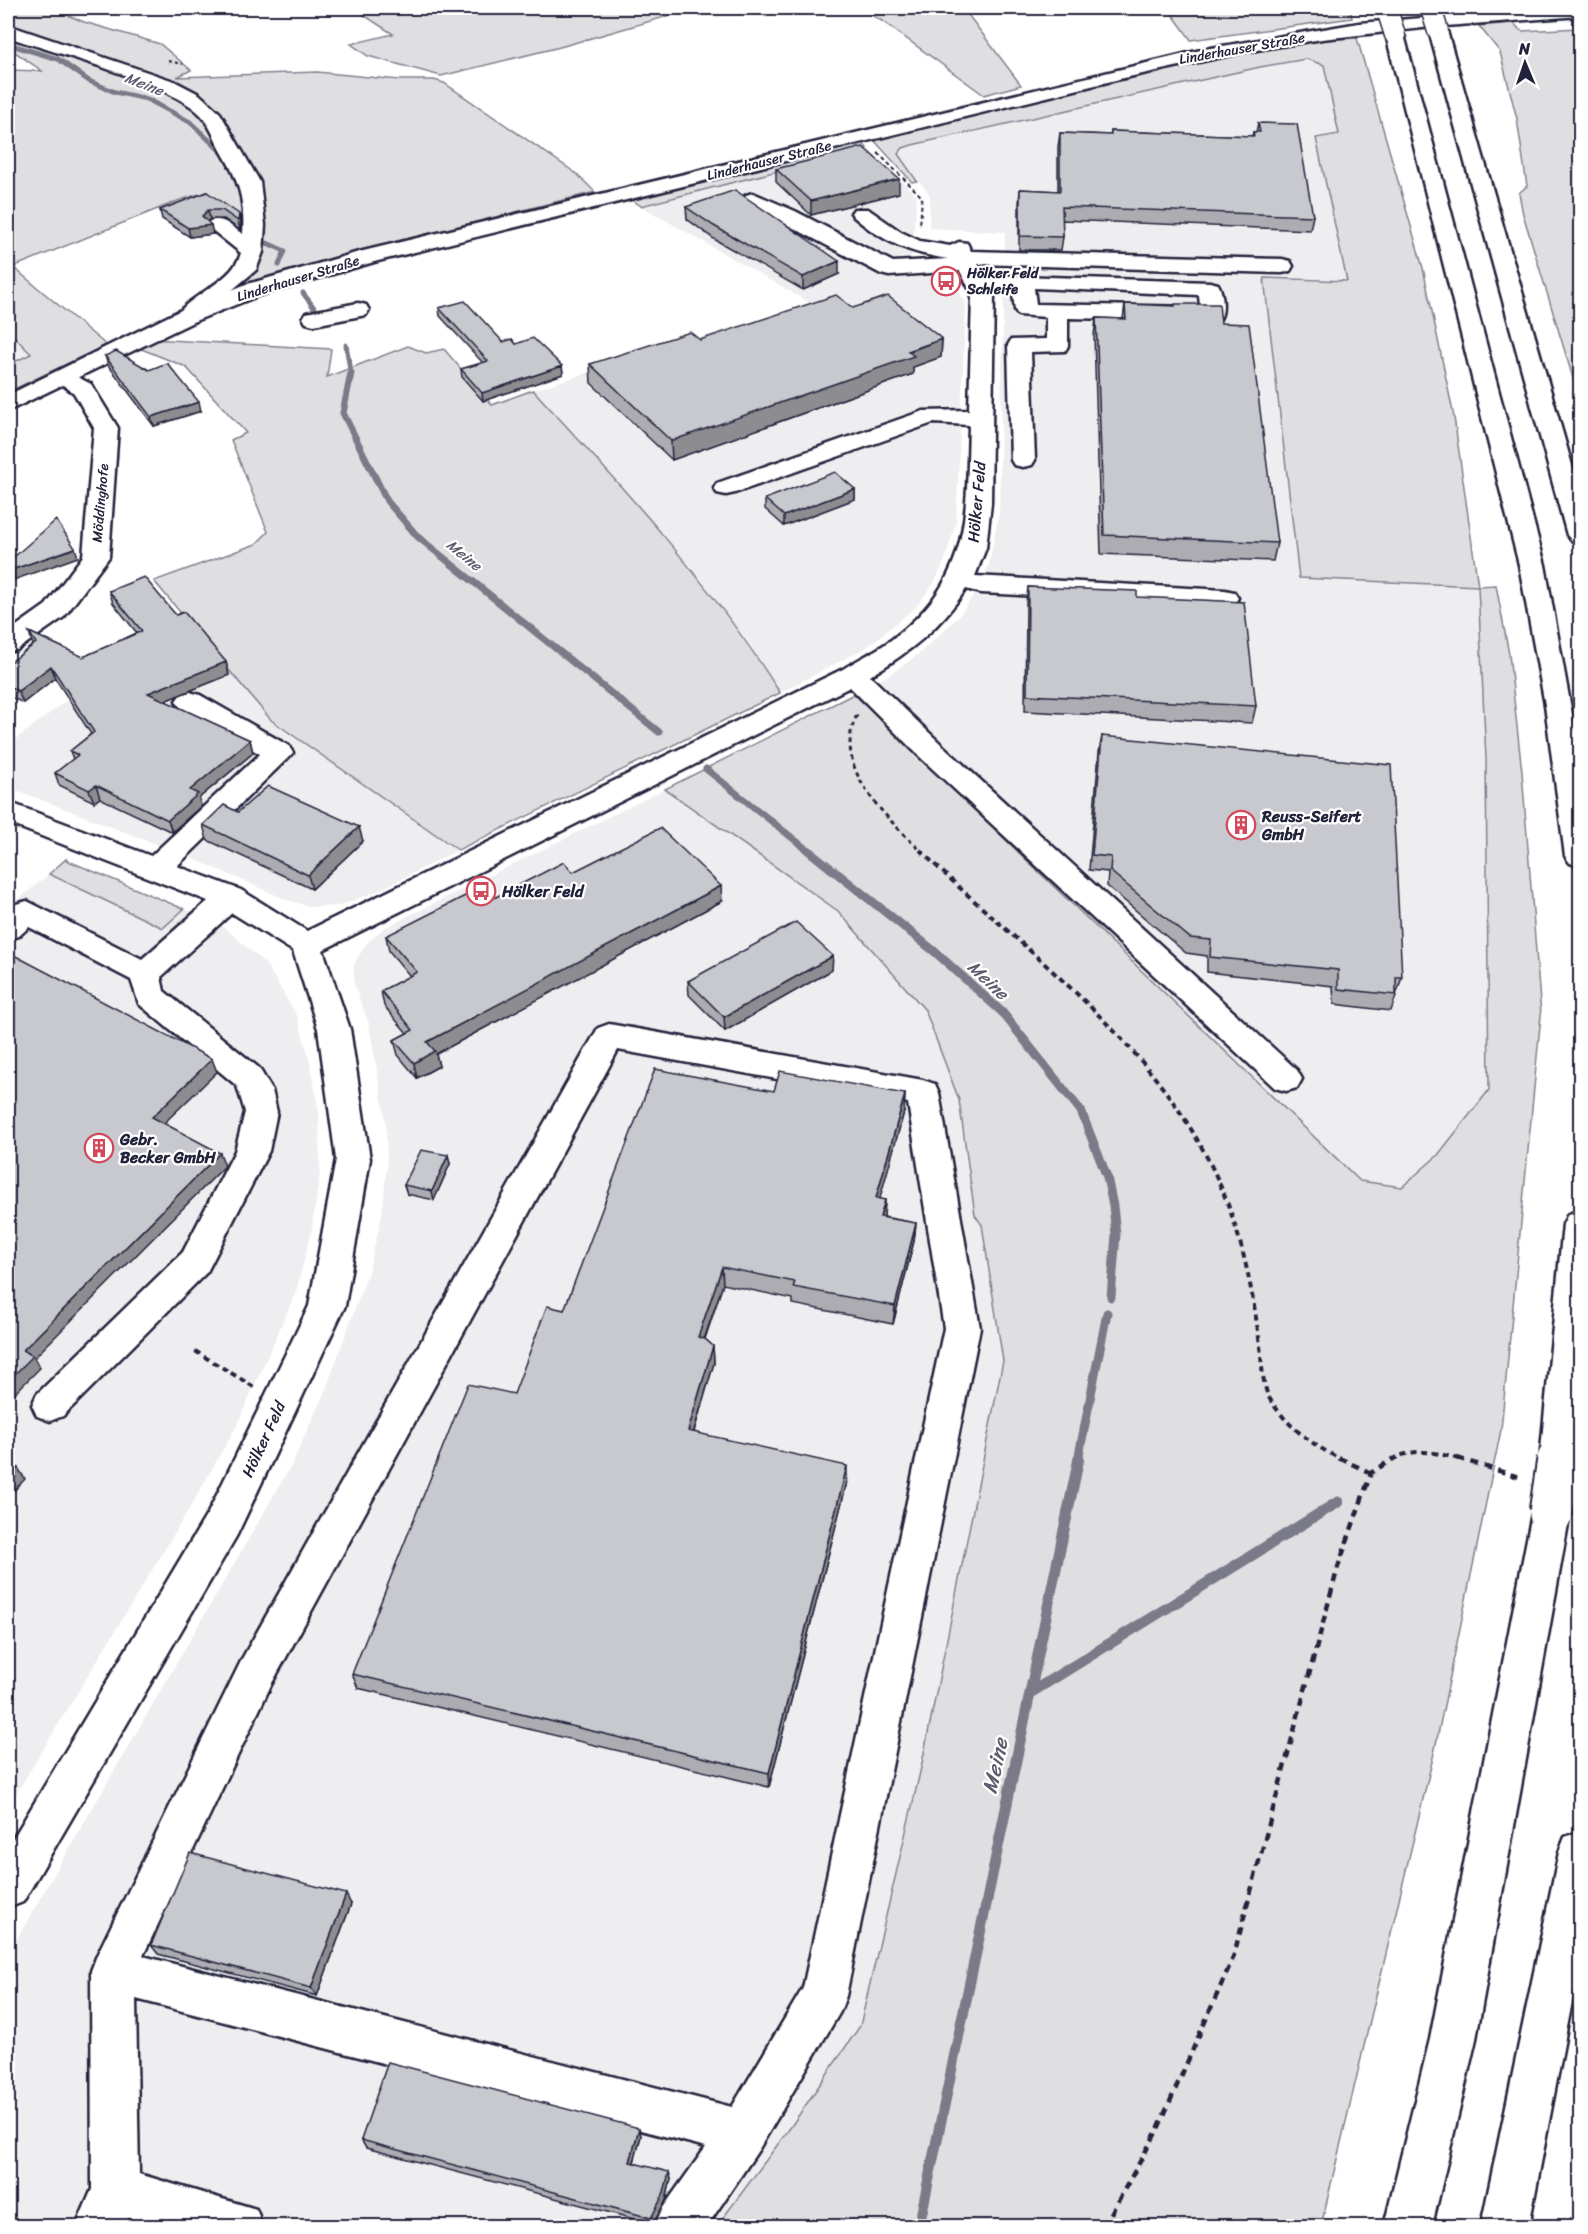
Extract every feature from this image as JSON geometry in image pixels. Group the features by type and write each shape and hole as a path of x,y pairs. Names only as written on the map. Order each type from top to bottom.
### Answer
{"main road":[{"name":"Linderhauser Straße","path":"8,404 188,316 252,290 314,270 1124,72 1286,39 1421,22 1581,11"},
{"path":"1388,12 1532,565 1559,705 1581,856"},
{"path":"1433,17 1581,535"},
{"name":"Linderhauser Straße","path":"8,32 167,85 192,98 210,113 250,182 254,225 243,240 248,265 188,316"},
{"path":"753,200 788,215 889,270 966,261 1282,266"},
{"path":"861,213 888,236 908,246 966,261 1022,281 1210,289 1212,314 1026,310 1022,281"},
{"path":"217,225 229,237 243,240"},
{"name":"Hölker Feld","path":"8,1887 223,1523 327,1306 353,1159 334,1029 306,945 862,684 937,613 960,580 973,548 979,503 983,294 966,261"},
{"path":"314,318 358,310"},
{"path":"1023,460 1019,345 1058,346 1057,311"},
{"name":"Möddinghofe","path":"8,644 55,611 96,557 106,428 83,389 64,377"},
{"path":"726,488 931,416 981,418"},
{"path":"960,580 981,585 1225,598"},
{"path":"862,684 1286,1079"},
{"path":"156,869 279,753 190,700"},
{"path":"8,812 230,898 306,945"},
{"path":"145,974 230,898"},
{"path":"8,928 27,912 145,974 150,996 248,1077 256,1090 261,1112 252,1151 195,1262 50,1405"},
{"path":"239,2226 108,2209 113,1971 257,1671 609,1036 923,1093 962,1328 824,1996 743,2133 679,2226"},
{"path":"1408,2226 1453,2039 1551,1513 1559,1460 1581,1224"},
{"path":"1505,2226 1581,1852"},
{"path":"113,1971 743,2133"}],"path":[{"path":"863,137 922,197 920,232 966,261"},
{"path":"862,684 851,726 851,754 858,777 879,808 939,870 1103,1017 1145,1064 1211,1166 1232,1215 1248,1274 1267,1395 1282,1418 1304,1436 1344,1462 1371,1473"},
{"path":"195,1352 246,1382"},
{"path":"1104,2226 1157,2131 1233,1958 1338,1567 1371,1473 1403,1452 1432,1451 1524,1478"}],"shaded area":[{"path":"8,8 58,8 60,12 84,22 160,44 191,70 177,77 317,72 399,80 434,80 444,83 577,174 595,192 371,248 212,300 240,281 246,220 199,194 180,200 13,267 106,345 8,392 8,365 31,354 8,330 8,70 42,71 8,47"},
{"path":"353,8 696,8 560,47 441,76 368,56 351,44 393,34"},
{"path":"859,8 963,8 1021,85 984,95 882,21"},
{"path":"1168,8 1350,8 1352,18 1191,40"},
{"path":"1513,23 1522,31 1580,28 1580,401 1523,214 1519,193 1527,186 1517,119 1500,52 1479,26"},
{"path":"1357,38 1423,268 1454,417 1478,586 1299,578 1264,278 1347,281 1316,138 1339,134 1324,65 1306,59 1260,67 912,145 903,148 898,154 917,181 912,182 873,139 1221,57 1318,40"},
{"path":"1306,59 1324,65 1339,134 1316,139 1347,281 1264,278 1299,578 1478,586 1486,760 1489,1090 1438,1155 1402,1187 1360,1181 854,694 887,676 918,655 959,616 976,592 989,564 999,513 1005,232 929,228 930,195 898,154 903,148 913,145 1260,67"},
{"path":"862,142 867,148 641,206 629,198"},
{"path":"867,148 917,196 911,260 959,292 966,303 956,522 944,563 934,583 917,606 867,647 780,693 746,639 610,473 533,390 810,303 641,206"},
{"path":"8,330 31,354 8,365"},
{"path":"150,339 331,349 327,377 408,346 426,353 444,349 492,405 533,390 632,499 695,574 753,652 780,693 458,850 271,720 154,581 256,544 268,532 231,440 246,433 186,367 134,346"},
{"path":"1496,585 1509,654 1522,772 1541,1015 1501,1430 1435,1749 1321,2226 717,2226 790,2128 860,2026 921,1768 1003,1361 982,1225 975,1215 959,1100 925,1010 838,911 665,789 854,694 1360,1181 1402,1187 1438,1155 1489,1090 1486,760 1478,586"},
{"path":"206,643 271,721 458,850 378,891 339,906 312,907 287,900 187,856 8,787 8,745 66,701 126,680"},
{"path":"665,789 838,911 925,1010 959,1100 975,1215 982,1225 1003,1361 921,1768 860,2026 790,2128 717,2226 8,2226 8,1954 292,1464 326,1389 368,1273 382,1215 387,1165 386,1123 369,1024 354,984 354,964 366,944 384,928"},
{"path":"66,859 184,909 163,928 49,874"},
{"name":"Gebr. Becker GmbH","path":"49,874 163,928 184,909 217,921 266,964 297,1016 310,1061 319,1114 320,1173 311,1233 296,1292 236,1427 188,1511 8,1807 8,908"}],"building":[{"path":"1258,123 1297,124 1313,216 1062,207 1063,237 1020,236 1020,189 1060,191 1060,133 1111,135 1111,131 1254,136 1253,132 1260,132"},
{"path":"863,147 899,179 811,201 776,169"},
{"path":"735,190 839,261 803,277 714,226 686,207"},
{"path":"207,192 239,214 238,221 222,210 208,210 202,216 211,225 188,228 160,210"},
{"path":"836,295 853,308 888,296 942,339 908,351 914,356 671,441 590,364 690,332 700,340"},
{"path":"465,301 503,342 512,339 516,344 533,338 562,366 482,393 461,369 488,361 439,308"},
{"path":"1125,304 1175,306 1175,304 1219,304 1221,323 1249,324 1277,543 1104,535 1096,318 1126,319"},
{"path":"116,351 149,370 167,363 199,402 151,417 105,356"},
{"path":"835,472 855,489 784,516 765,499"},
{"path":"56,520 75,548 8,571 8,562"},
{"path":"144,577 176,615 184,612 226,662 148,693 250,740 190,790 198,794 168,820 96,785 89,790 55,773 78,755 70,751 94,732 51,666 18,691 8,686 8,664 36,643 29,632 83,657 142,631 109,591"},
{"path":"1028,587 1137,591 1137,597 1244,602 1256,706 1027,695"},
{"path":"1102,736 1391,765 1402,977 1396,977 1396,995 1338,989 1338,970 1210,957 1211,940 1190,938 1110,871 1111,857 1092,855"},
{"path":"268,786 359,827 308,875 203,825 224,805 238,812"},
{"path":"660,828 721,886 427,1042 435,1051 414,1063 394,1040 413,1030 381,991 417,972 386,936 475,891 486,902 564,862 573,872"},
{"path":"796,922 833,956 724,1017 688,981"},
{"name":"Gebr. Becker GmbH","path":"8,952 212,1059 152,1117 220,1153 23,1350 33,1356 8,1381 8,1294 10,1291 8,1289"},
{"path":"655,1069 774,1091 780,1071 905,1094 876,1198 885,1200 880,1217 916,1223 895,1306 793,1287 795,1282 722,1267 698,1337 705,1339 713,1346 688,1431 847,1466 769,1773 352,1674 468,1384 514,1394 547,1306 564,1310"},
{"path":"421,1150 448,1155 432,1191 404,1185"},
{"path":"8,1461 18,1468 8,1478"},
{"path":"190,1853 346,1894 311,1988 151,1945"},
{"path":"388,2062 639,2128 630,2162 669,2172 664,2193 651,2218 361,2140"}],"waterway":[{"name":"Meine","path":"8,44 58,59 89,81 115,92 147,99 190,122 230,160"},
{"name":"Meine","path":"267,243 285,251 279,265"},
{"name":"Meine","path":"303,293 315,309"},
{"name":"Meine","path":"346,345 351,374"},
{"name":"Meine","path":"351,374 343,413 387,501 418,537 659,732"},
{"name":"Meine","path":"706,769 810,852"},
{"name":"Meine","path":"808,850 934,951 1002,1012 1081,1111 1107,1177 1113,1206 1116,1234 1111,1297"},
{"name":"Meine","path":"1078,1460 1107,1313"},
{"name":"Meine","path":"1030,1693 1079,1458"},
{"path":"1030,1693 1338,1502"},
{"name":"Meine","path":"919,2226 1030,1693"}],"place":[{"name":"Hölker Feld Schleife","path":"946,281"},
{"name":"Reuss-Seifert GmbH","path":"1241,825"},
{"name":"Hölker Feld","path":"481,891"},
{"name":"Gebr. Becker GmbH","path":"99,1148"}]}
